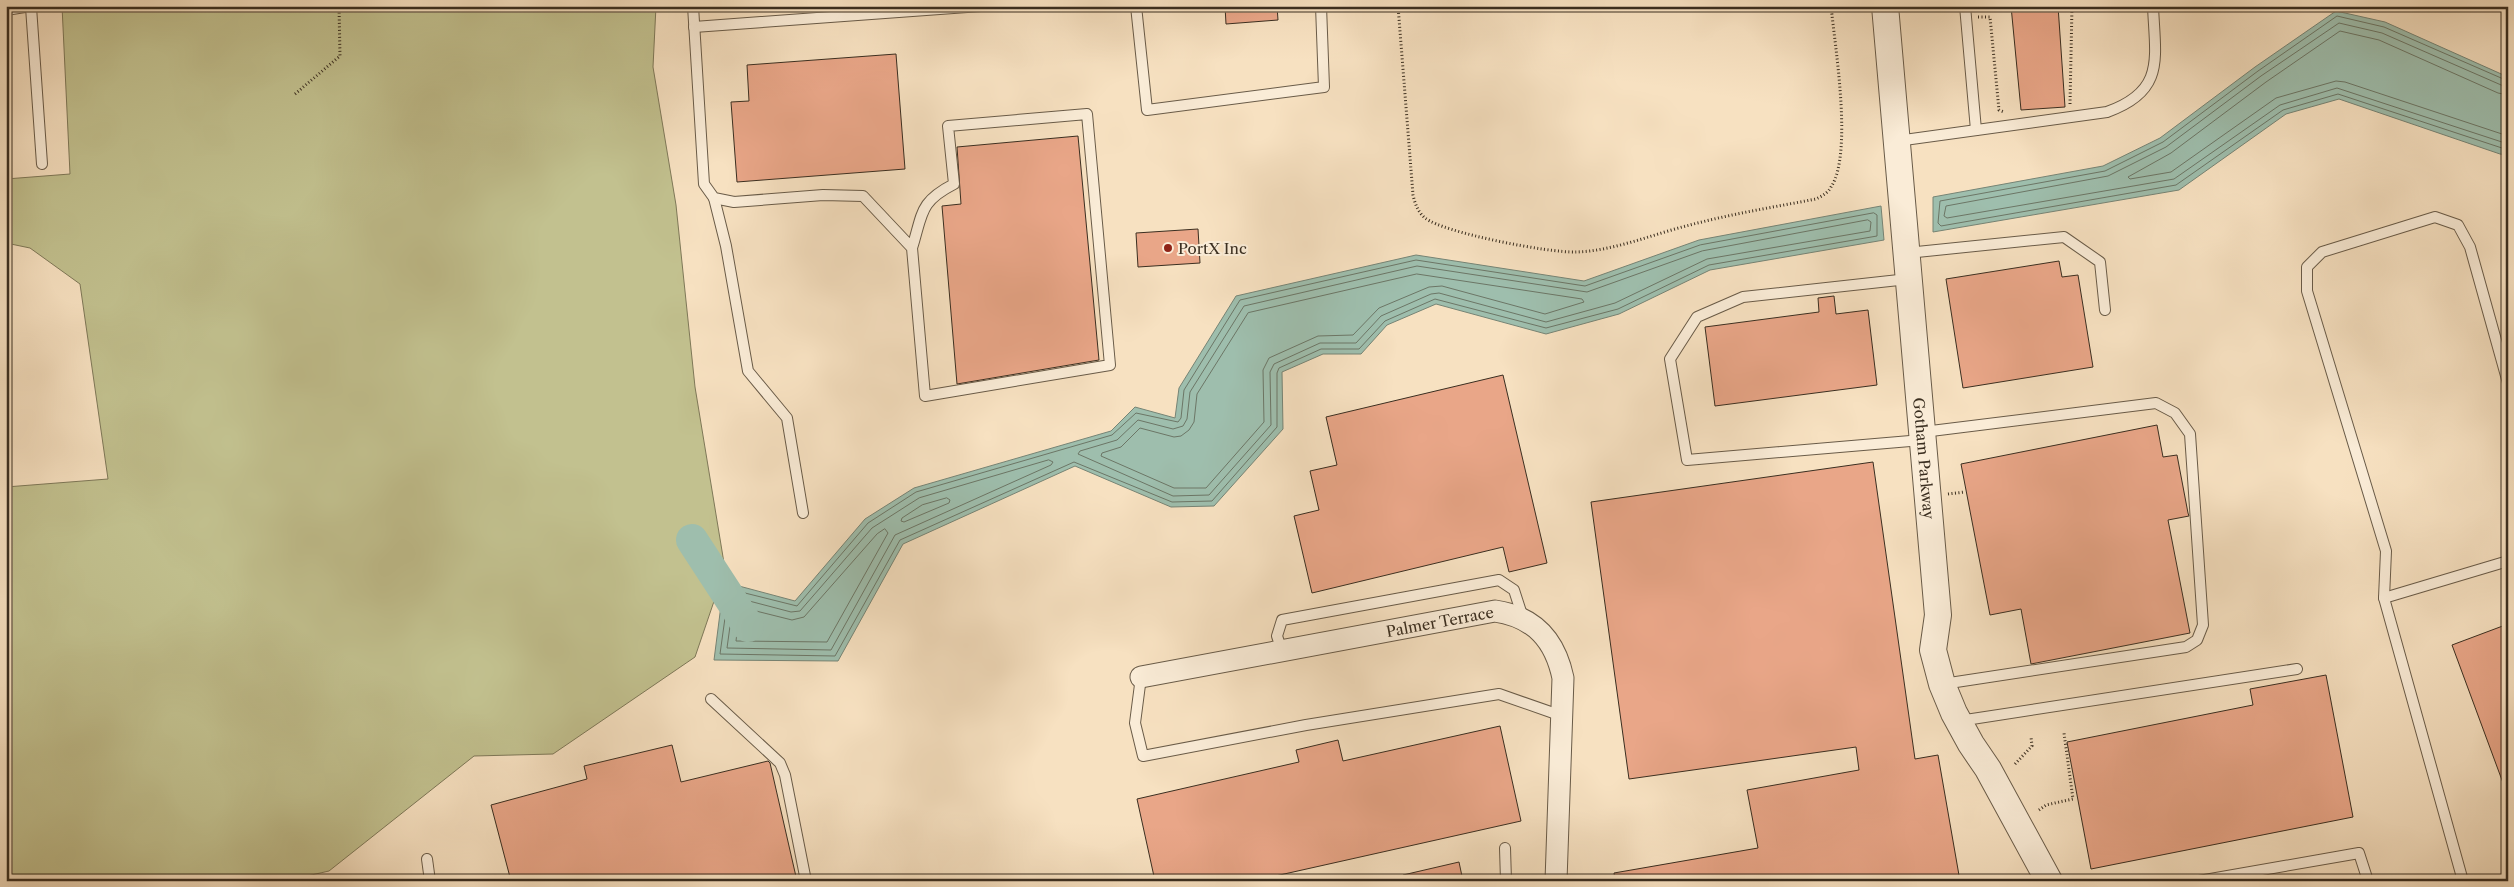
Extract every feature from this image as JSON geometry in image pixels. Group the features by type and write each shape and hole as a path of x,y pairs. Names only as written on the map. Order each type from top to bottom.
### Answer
{"street":[{"name":"Gotham Parkway","path":"1885,6 1938,615 1933,650 1942,684 1958,721 1988,769 2049,881"},
{"name":"Palmer Terrace","path":"1141,677 1495,611 1523,619 1538,629 1551,643 1559,660 1563,678 1556,881"}],"lane":[{"path":"693,6 704,184 714,198 726,246 748,372 787,418 802,513"},
{"path":"694,27 981,6"},
{"path":"1136,6 1147,110 1324,87 1321,6"},
{"path":"1965,6 1976,130"},
{"path":"1896,141 2107,112 2132,100 2151,80 2155,69 2153,6"},
{"path":"6,10 31,7 42,164"},
{"path":"714,198 734,202 823,195 863,196 912,248 925,396 1110,365 1087,114 948,126 954,184 932,196 926,204 912,248"},
{"path":"2463,881 2384,598 2386,551 2307,291 2307,267 2322,252 2436,218 2458,225 2470,247 2508,383"},
{"path":"1942,684 2186,647 2197,640 2203,625 2190,434 2175,413 2156,404 1922,436 1687,460 1670,359 1697,317 1743,297 2064,237 2100,262 2105,310"},
{"path":"2384,598 2508,561"},
{"path":"1282,651 1277,636 1282,620 1499,580 1514,590 1523,619"},
{"path":"1958,721 2297,669"},
{"path":"1141,677 1135,723 1143,756 1306,725 1499,694 1562,716"},
{"path":"711,699 780,763 785,775 806,881"},
{"path":"1505,848 1506,881"},
{"path":"2199,881 2359,854 2368,881"},
{"path":"427,859 430,881"}],"path":[{"path":"294,94 340,56 339,6"},
{"path":"1398,6 1413,195 1420,212 1432,222 1475,236 1544,249 1575,252 1600,249 1691,224 1816,199 1827,192 1834,182 1839,165 1841,139 1831,6"},
{"path":"2068,110 2070,105 2072,6"},
{"path":"1974,14 1976,17 1990,16 2000,110 2006,112"},
{"path":"1948,494 1965,492"},
{"path":"2039,810 2046,805 2073,798 2064,733"},
{"path":"2015,764 2032,746 2031,737"}],"shaded area":[{"path":"62,6 656,6 653,67 676,205 695,387 725,569 695,657 553,754 474,756 329,871 285,881 6,881 6,487 108,479 80,284 30,248 6,243 6,179 70,174"}],"water":[{"path":"2336,11 2385,22 2508,77 2508,155 2500,154 2339,99 2286,114 2179,190 1933,232 1933,197 2103,166 2160,138 2255,67"},
{"path":"1881,206 1884,240 1710,270 1619,314 1546,334 1436,304 1387,325 1361,354 1323,354 1282,372 1283,429 1214,506 1171,507 1075,466 903,544 838,661 714,660 724,582 795,601 865,519 914,488 1111,431 1135,407 1175,418 1179,388 1236,296 1416,255 1584,281 1699,240"}],"building":[{"path":"1225,6 1277,6 1278,20 1226,24"},
{"path":"2011,6 2058,6 2065,107 2021,110"},
{"path":"896,54 905,169 737,182 731,102 749,101 747,65"},
{"path":"1078,136 1099,360 957,384 942,206 961,204 957,147"},
{"name":"PortX Inc","path":"1198,229 1200,263 1138,267 1136,233"},
{"path":"2059,261 2062,277 2078,275 2093,367 1963,388 1946,279"},
{"path":"1834,296 1836,314 1868,310 1877,385 1715,406 1705,327 1819,312 1818,298"},
{"path":"1503,375 1547,563 1509,572 1503,547 1312,593 1294,516 1319,510 1310,471 1337,465 1326,417"},
{"path":"2157,425 2163,457 2177,455 2189,516 2168,520 2190,633 2031,664 2021,609 1990,615 1961,464"},
{"path":"1873,462 1915,759 1938,755 1960,881 1615,881 1614,873 1758,848 1747,790 1859,770 1856,747 1629,779 1591,502"},
{"path":"2508,624 2508,791 2506,791 2452,645"},
{"path":"2326,675 2353,817 2091,869 2067,742 2253,705 2250,689"},
{"path":"1500,726 1521,821 1253,881 1155,881 1137,799 1299,762 1296,750 1338,740 1343,761"},
{"path":"672,745 681,782 768,761 770,763 797,881 511,881 491,805 587,779 584,766"},
{"path":"1459,862 1463,881 1403,881 1403,875"}],"waterway":[{"path":"692,540 748,626"}],"place":[{"name":"PortX Inc","path":"1168,248"}]}
